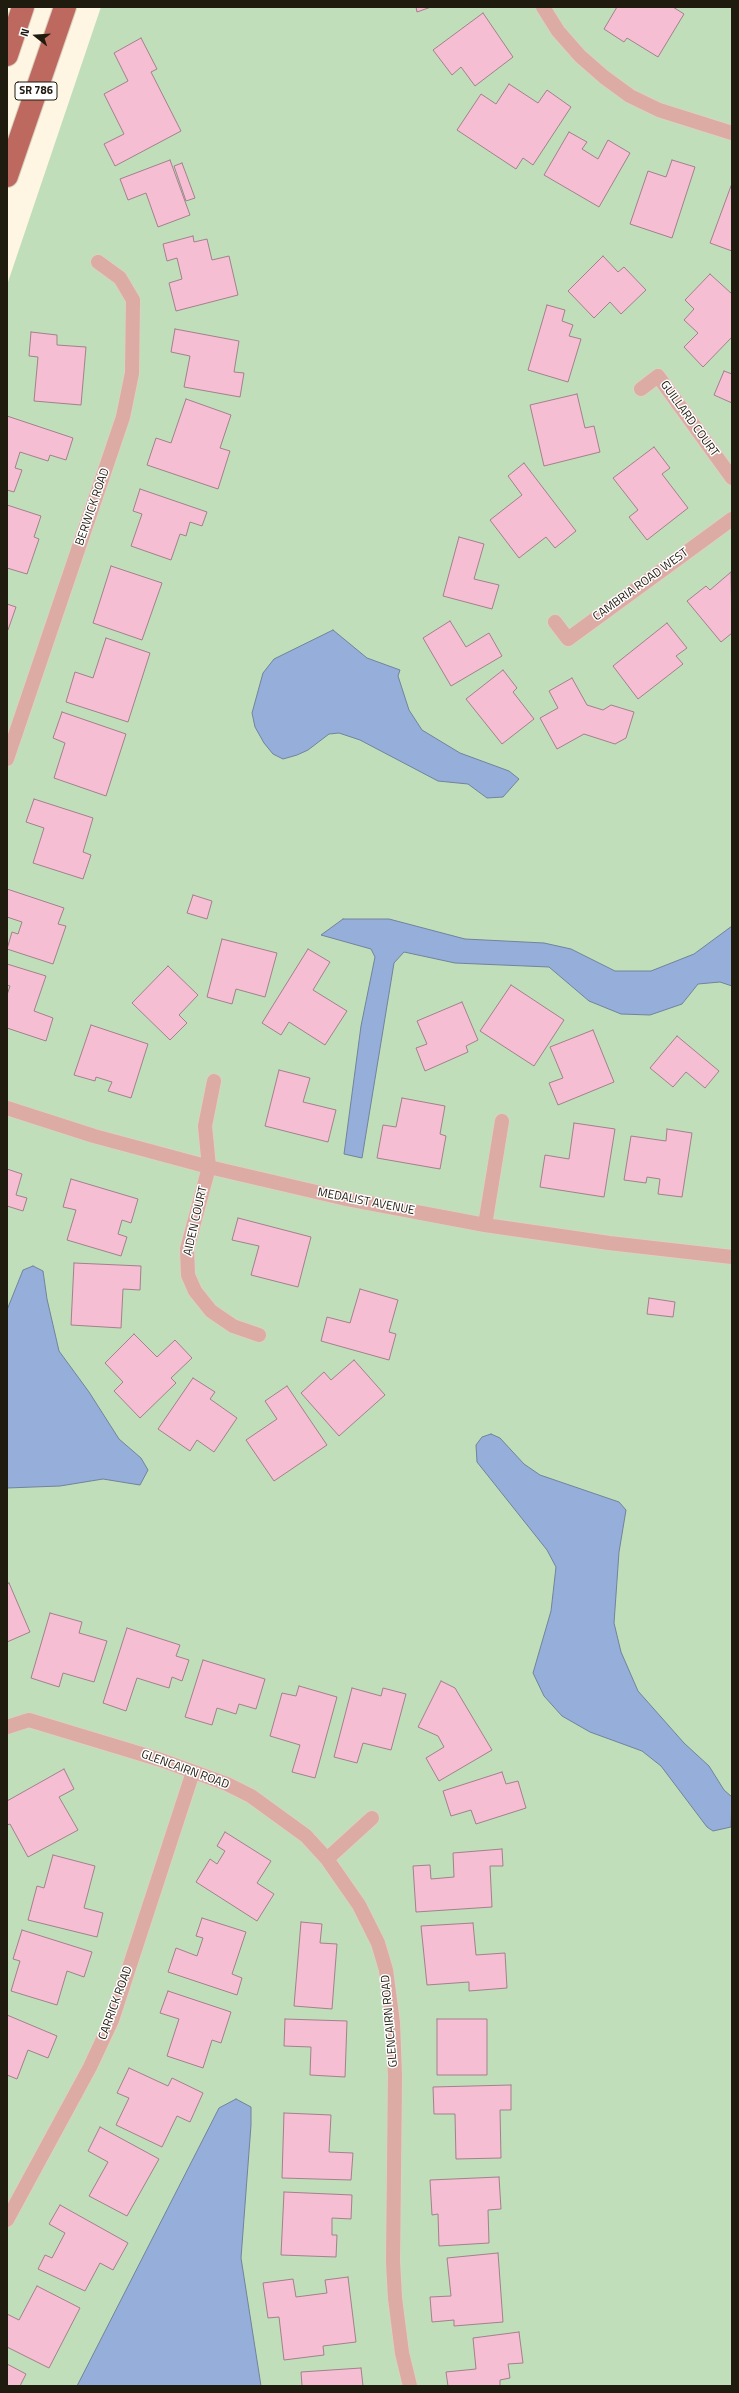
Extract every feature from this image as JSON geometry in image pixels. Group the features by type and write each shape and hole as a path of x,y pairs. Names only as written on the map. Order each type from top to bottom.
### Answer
{"main road":[{"path":"7,55 24,7"},
{"name":"SR 786","path":"7,176 65,7"}],"street":[{"path":"543,7 558,32 580,56 604,78 630,96 659,110 732,132"},
{"name":"BERWICK ROAD","path":"7,759 123,417 130,380 134,344 133,300 120,278 98,262"},
{"name":"GUILLARD COURT","path":"641,388 658,376 732,478"},
{"name":"CAMBRIA ROAD WEST","path":"555,622 568,639 732,519"},
{"path":"209,1167 205,1126 214,1081"},
{"name":"MEDALIST AVENUE","path":"7,1108 94,1136 209,1167 342,1198 485,1225 609,1243 732,1257"},
{"path":"485,1225 502,1121"},
{"name":"AIDEN COURT","path":"209,1167 187,1249 188,1275 195,1291 211,1311 233,1326 259,1335"},
{"name":"GLENCAIRN ROAD","path":"7,1726 29,1720 161,1760 251,1796 300,1832 327,1859 359,1905 378,1943 386,1970 393,2023 395,2076 393,2262 395,2298 402,2353 410,2386"},
{"name":"CARRICK ROAD","path":"7,2220 90,2067 112,2020 193,1772"},
{"path":"327,1859 372,1818"}],"green space":[{"path":"101,7 732,7 732,2386 7,2386 7,285"}],"water":[{"path":"333,630 367,658 400,670 398,676 409,710 422,730 460,753 509,771 519,779 503,797 487,798 468,784 438,781 360,740 339,733 329,734 308,750 297,755 283,759 273,754 264,743 255,727 252,713 263,673 274,659"},
{"path":"343,919 389,919 465,939 544,943 571,949 615,971 651,971 694,954 732,926 732,986 720,982 698,984 682,1004 650,1015 621,1014 589,1001 549,967 455,963 404,952 394,963 362,1158 344,1154 361,1026 375,957 371,949 321,935"},
{"path":"33,1266 43,1271 47,1299 59,1351 89,1392 119,1439 141,1458 148,1470 140,1485 103,1479 60,1486 7,1488 7,1310 23,1270"},
{"path":"491,1434 500,1438 524,1464 540,1475 619,1502 626,1510 619,1552 614,1623 621,1652 638,1691 684,1743 709,1766 724,1790 732,1797 731,1827 713,1831 707,1827 661,1766 642,1751 590,1732 562,1716 544,1696 533,1673 551,1611 556,1567 547,1550 477,1462 476,1445 482,1437"},
{"path":"236,2099 251,2107 241,2258 261,2386 77,2386 219,2108"}],"building":[{"path":"416,7 431,7 417,12"},
{"path":"617,7 673,7 684,14 658,57 627,38 624,42 604,29"},
{"path":"483,13 513,57 475,86 461,67 452,75 433,50"},
{"path":"141,38 157,69 151,72 181,131 115,166 104,144 124,134 104,94 128,81 114,53"},
{"path":"509,84 538,103 547,90 571,107 533,165 523,158 516,169 457,130 481,94 496,104"},
{"path":"569,132 587,142 582,149 598,159 608,140 630,153 599,207 544,175"},
{"path":"170,160 190,215 158,227 146,193 128,200 120,179"},
{"path":"672,160 695,167 672,238 630,224 648,171 666,177"},
{"path":"182,163 195,198 186,201 174,166"},
{"path":"732,186 732,251 710,243"},
{"path":"193,236 194,242 207,239 212,260 229,256 238,295 176,311 169,283 182,279 177,258 167,261 163,244"},
{"path":"603,256 618,272 624,267 646,290 621,314 610,302 594,318 568,291"},
{"path":"710,274 732,294 732,337 703,367 684,347 698,333 684,320 694,309 685,300"},
{"path":"547,305 565,310 562,321 573,325 569,336 581,339 568,382 528,370"},
{"path":"175,329 239,341 234,372 244,373 240,397 184,387 190,356 171,352"},
{"path":"31,332 57,335 57,345 86,347 81,405 34,401 38,357 29,356"},
{"path":"724,371 732,374 732,403 714,395"},
{"path":"577,394 585,428 594,426 600,452 544,466 530,405"},
{"path":"186,399 231,415 220,448 230,451 218,489 147,465 156,438 171,443"},
{"path":"7,416 73,438 66,460 50,455 48,461 20,452 15,468 22,470 14,492 7,490"},
{"path":"654,447 670,468 662,474 688,508 647,540 629,517 638,510 613,478"},
{"path":"524,463 576,531 555,548 546,537 519,558 490,520 522,495 508,476"},
{"path":"140,489 207,512 202,526 190,522 186,536 180,534 171,560 131,546 142,514 133,511"},
{"path":"7,505 41,516 34,537 39,539 27,574 7,568"},
{"path":"459,537 484,544 474,579 499,585 492,609 443,596"},
{"path":"111,566 162,583 142,640 93,623"},
{"path":"731,572 732,633 721,642 687,601 706,586 710,590"},
{"path":"7,604 16,607 8,630 7,630"},
{"path":"450,621 466,647 489,633 502,656 451,686 423,638"},
{"path":"667,623 687,648 676,656 683,664 638,699 613,666"},
{"path":"106,638 150,653 128,722 66,702 75,672 93,678"},
{"path":"503,670 517,688 513,692 534,719 502,744 466,699"},
{"path":"572,678 587,705 603,710 611,705 634,712 626,738 615,744 584,734 557,749 540,718 558,708 549,691"},
{"path":"62,712 126,734 106,796 54,778 65,743 53,738"},
{"path":"34,799 93,818 83,852 91,855 83,879 33,863 44,828 26,822"},
{"path":"7,889 64,908 58,924 66,926 53,964 7,949 12,932 18,934 22,922 7,917"},
{"path":"193,895 212,901 207,919 187,913"},
{"path":"222,939 277,953 265,997 236,989 232,1004 207,997"},
{"path":"308,949 330,962 313,990 347,1011 325,1045 289,1022 281,1035 262,1023"},
{"path":"7,964 46,976 34,1011 53,1018 46,1041 7,1028 7,995 10,986 7,985"},
{"path":"168,966 198,995 179,1015 187,1023 170,1040 132,1003"},
{"path":"511,985 564,1020 534,1066 480,1031"},
{"path":"462,1002 478,1040 466,1046 468,1052 425,1071 416,1048 427,1044 417,1021"},
{"path":"91,1025 148,1044 131,1098 108,1091 112,1082 96,1077 95,1081 74,1075"},
{"path":"593,1030 614,1082 558,1105 549,1083 563,1078 550,1047"},
{"path":"677,1036 719,1071 705,1088 686,1072 673,1087 650,1068"},
{"path":"279,1070 310,1078 303,1102 336,1110 328,1142 265,1126"},
{"path":"402,1098 445,1106 440,1134 446,1136 440,1169 377,1158 383,1125 396,1127"},
{"path":"574,1123 615,1129 604,1197 540,1187 545,1155 569,1159"},
{"path":"667,1129 692,1133 682,1197 658,1194 660,1179 647,1177 646,1183 624,1180 631,1136 666,1141"},
{"path":"7,1169 22,1174 16,1195 27,1198 23,1211 7,1206"},
{"path":"71,1179 138,1199 131,1223 122,1220 118,1234 127,1237 121,1256 67,1240 76,1210 63,1207"},
{"path":"238,1218 311,1237 298,1287 251,1275 259,1246 232,1240"},
{"path":"74,1263 141,1266 140,1290 123,1289 121,1328 71,1325"},
{"path":"360,1289 398,1300 389,1332 396,1334 389,1360 321,1341 327,1317 350,1323"},
{"path":"649,1298 675,1302 673,1317 647,1314"},
{"path":"134,1334 157,1357 175,1340 192,1358 171,1378 176,1383 140,1418 114,1391 123,1382 105,1363"},
{"path":"354,1360 385,1395 339,1436 301,1393 324,1372 331,1380"},
{"path":"193,1378 215,1392 210,1399 237,1418 214,1452 197,1440 190,1451 158,1429"},
{"path":"287,1386 327,1445 274,1481 246,1440 277,1419 265,1401"},
{"path":"9,1583 30,1632 7,1642 7,1584"},
{"path":"50,1613 82,1622 79,1633 107,1641 94,1682 63,1673 59,1687 31,1678"},
{"path":"127,1628 180,1645 176,1656 189,1660 182,1681 172,1677 169,1688 137,1678 126,1711 103,1703"},
{"path":"203,1660 265,1679 256,1709 239,1704 236,1714 217,1708 212,1725 185,1717"},
{"path":"441,1681 455,1688 492,1750 439,1781 426,1758 444,1747 438,1736 418,1727"},
{"path":"299,1686 337,1697 315,1778 292,1772 300,1745 270,1736 282,1693 296,1696"},
{"path":"352,1688 381,1696 383,1688 406,1694 391,1750 363,1743 357,1763 334,1757"},
{"path":"64,1769 74,1789 59,1797 78,1830 28,1857 10,1824 7,1825 7,1801"},
{"path":"502,1772 506,1784 518,1781 526,1808 476,1824 471,1810 451,1816 443,1791"},
{"path":"225,1832 271,1861 257,1883 274,1894 257,1921 196,1882 210,1859 217,1864 225,1851 217,1846"},
{"path":"502,1849 503,1866 490,1866 492,1907 416,1912 413,1866 430,1865 431,1879 454,1877 453,1853"},
{"path":"53,1855 95,1866 84,1908 103,1913 97,1937 28,1920 37,1886 44,1888"},
{"path":"202,1918 246,1932 232,1974 242,1978 237,1995 168,1972 176,1948 197,1956 203,1938 196,1936"},
{"path":"301,1922 322,1924 320,1943 337,1944 332,2009 294,2006"},
{"path":"473,1923 476,1955 505,1953 507,1988 469,1991 469,1982 427,1985 421,1926"},
{"path":"22,1930 92,1952 84,1977 67,1971 57,2005 11,1991 20,1961 13,1959"},
{"path":"168,1991 231,2012 221,2043 212,2040 203,2068 167,2056 179,2019 160,2013"},
{"path":"7,2015 57,2036 48,2058 28,2050 17,2079 7,2075"},
{"path":"285,2019 347,2021 345,2077 310,2075 311,2047 284,2046"},
{"path":"437,2019 487,2019 487,2075 437,2075"},
{"path":"129,2068 168,2086 172,2078 203,2093 190,2122 177,2116 162,2147 116,2125 129,2098 117,2093"},
{"path":"511,2085 511,2110 500,2110 501,2158 456,2159 455,2114 434,2114 433,2087"},
{"path":"284,2113 331,2115 329,2152 353,2153 351,2180 282,2178"},
{"path":"100,2127 159,2159 127,2216 89,2196 108,2162 88,2151"},
{"path":"499,2177 501,2209 488,2210 489,2243 439,2246 438,2214 432,2215 430,2180"},
{"path":"284,2192 352,2195 351,2219 332,2218 332,2235 337,2235 336,2257 281,2255"},
{"path":"60,2205 128,2243 113,2270 100,2263 85,2291 38,2269 45,2255 52,2258 65,2233 49,2224"},
{"path":"498,2253 503,2322 454,2326 454,2320 432,2322 430,2297 451,2296 447,2258"},
{"path":"348,2277 356,2342 323,2346 324,2355 284,2360 279,2317 268,2318 263,2283 293,2279 296,2297 327,2293 325,2280"},
{"path":"37,2286 80,2308 49,2368 7,2347 7,2314 19,2320"},
{"path":"519,2332 523,2363 508,2364 510,2378 500,2380 500,2386 448,2386 446,2372 476,2369 473,2338"},
{"path":"7,2364 26,2374 20,2386 7,2386"},
{"path":"361,2368 363,2386 302,2386 301,2372"}]}
